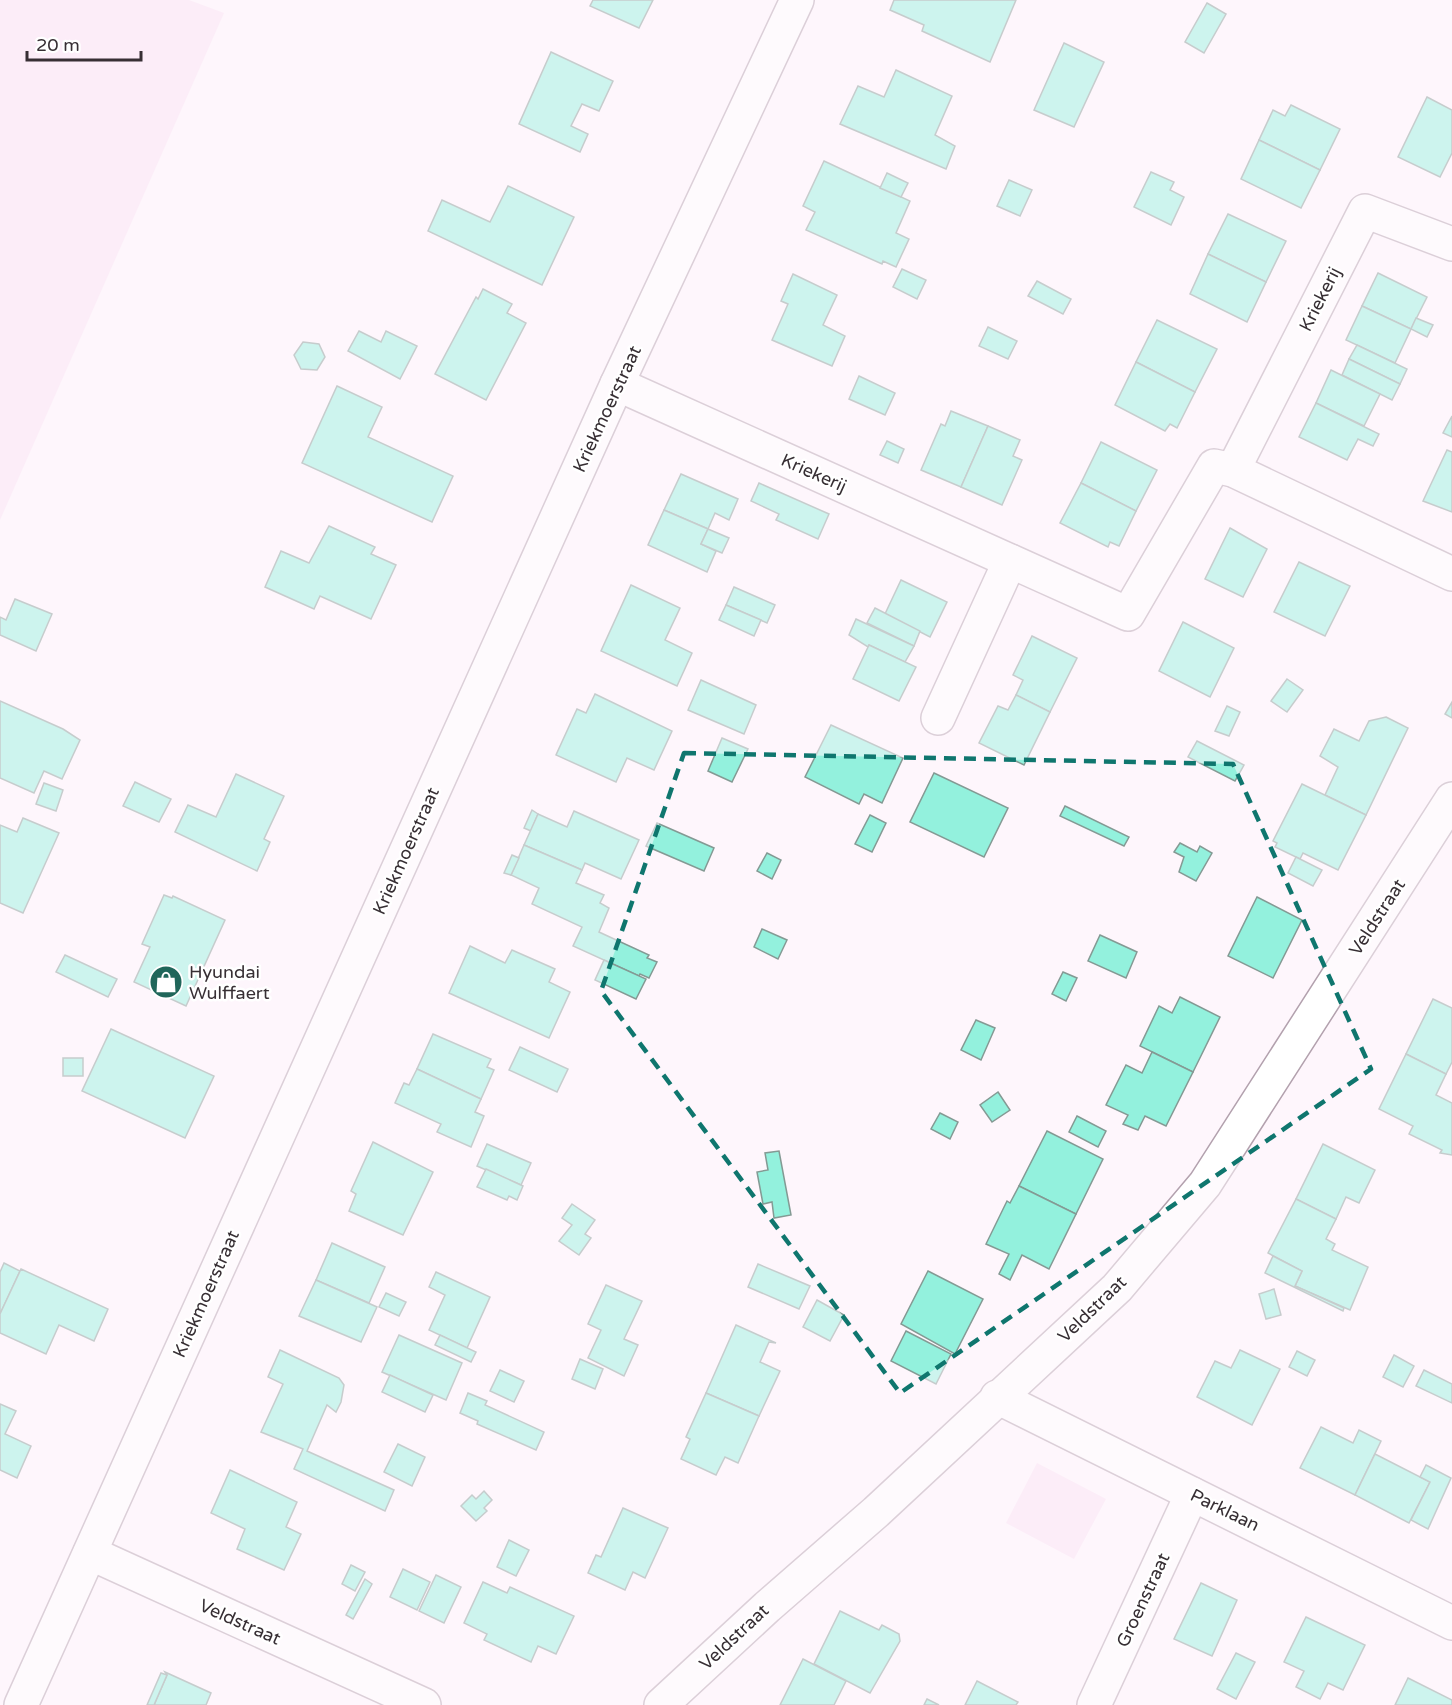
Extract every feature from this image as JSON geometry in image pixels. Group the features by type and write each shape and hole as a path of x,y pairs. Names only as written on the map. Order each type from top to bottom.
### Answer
{"street":[{"name":"Kriekmoerstraat","path":"21,1705 617,384 797,0"},
{"name":"Kriekerij","path":"617,384 1128,614 1214,466 1233,470 1365,211 1452,244"},
{"path":"1233,470 1452,574"},
{"path":"938,718 1011,561"},
{"name":"Veldstraat","path":"661,1705 767,1607 876,1512 1117,1288 1206,1184 1442,831 1452,799"},
{"name":"Parklaan","path":"997,1398 1452,1623"},
{"name":"Groenstraat","path":"1094,1705 1192,1494"},
{"name":"Veldstraat","path":"90,1553 424,1705"}],"highlighted area":[{"path":"684,753 1233,764 1371,1069 900,1393 601,991"}],"shaded area":[{"path":"0,0 189,0 224,13 0,520"},
{"path":"1037,1463 1106,1499 1074,1559 1006,1523"}],"building":[{"path":"593,0 653,0 639,28 590,6"},
{"path":"894,0 1016,0 990,62 922,31 924,25 890,10"},
{"path":"1207,3 1226,14 1204,53 1185,42"},
{"path":"1064,43 1104,62 1074,127 1034,110"},
{"path":"551,52 613,81 599,111 582,104 571,126 588,134 580,152 519,124"},
{"path":"896,70 952,96 935,135 955,146 946,169 840,124 858,86 884,97"},
{"path":"1427,97 1452,110 1452,153 1440,177 1398,157"},
{"path":"1291,105 1340,129 1320,170 1259,140 1273,110 1285,116"},
{"path":"1259,140 1320,170 1301,208 1241,179"},
{"path":"824,161 910,201 896,233 909,239 896,267 883,261 882,264 806,230 815,212 803,206"},
{"path":"1151,172 1174,182 1170,190 1184,197 1171,225 1134,207"},
{"path":"887,173 908,183 901,197 880,188"},
{"path":"1009,180 1032,190 1020,216 997,206"},
{"path":"508,186 574,217 542,285 428,231 442,200 490,222"},
{"path":"1228,214 1286,241 1266,282 1208,254"},
{"path":"1208,254 1266,282 1247,322 1190,294"},
{"path":"902,269 926,280 917,299 893,287"},
{"path":"1378,273 1427,297 1411,329 1362,306"},
{"path":"793,274 837,295 823,325 845,336 832,366 772,340 788,304 781,301"},
{"path":"1037,281 1071,299 1063,314 1028,296"},
{"path":"483,289 512,304 507,313 526,323 486,400 435,374 476,297 478,299"},
{"path":"1362,306 1411,329 1395,363 1346,340"},
{"path":"1416,318 1433,325 1427,337 1411,329"},
{"path":"1157,320 1217,349 1195,392 1136,362"},
{"path":"988,327 1017,341 1008,359 979,346"},
{"path":"359,331 381,342 386,331 417,346 400,379 348,351"},
{"path":"303,342 319,344 325,357 317,370 301,369 294,355"},
{"path":"1357,345 1407,369 1400,384 1349,359"},
{"path":"1349,359 1400,384 1392,400 1342,375"},
{"path":"1136,362 1195,392 1177,428 1170,424 1165,431 1115,405"},
{"path":"1331,370 1380,394 1364,426 1316,403"},
{"path":"859,376 895,393 885,415 849,399"},
{"path":"337,386 382,407 368,437 453,476 432,522 302,463"},
{"path":"1316,403 1379,434 1373,446 1358,439 1347,460 1299,437"},
{"path":"951,411 988,426 961,487 921,470 941,424 945,426"},
{"path":"1452,416 1452,437 1443,433"},
{"path":"988,426 1020,440 1013,456 1022,460 1002,505 961,487"},
{"path":"887,441 904,449 898,463 880,455"},
{"path":"1101,442 1157,470 1136,511 1081,483"},
{"path":"1447,450 1452,452 1452,512 1423,501"},
{"path":"681,474 738,499 729,520 715,513 708,529 664,510"},
{"path":"759,483 829,514 818,539 776,520 779,514 751,501"},
{"path":"1081,483 1136,511 1119,546 1110,542 1108,547 1060,523"},
{"path":"664,510 708,529 701,544 716,551 707,572 648,545"},
{"path":"329,526 375,547 371,554 396,565 371,619 320,596 314,609 265,587 281,551 309,563"},
{"path":"1230,528 1267,549 1243,597 1205,579"},
{"path":"708,529 729,538 722,553 701,544"},
{"path":"1299,562 1350,586 1325,636 1274,612"},
{"path":"901,580 947,602 930,637 885,614"},
{"path":"631,585 680,608 665,640 692,653 677,686 601,651"},
{"path":"734,587 775,605 767,623 726,605"},
{"path":"15,599 52,614 36,651 0,635 0,617 6,620"},
{"path":"726,605 761,620 754,636 719,620"},
{"path":"875,608 920,631 914,646 867,623"},
{"path":"856,619 914,646 905,662 869,645 868,647 849,635"},
{"path":"1183,622 1234,648 1210,697 1159,671"},
{"path":"1032,636 1077,658 1050,712 1016,695 1023,680 1013,675"},
{"path":"869,645 916,667 899,701 853,679"},
{"path":"1287,679 1303,690 1287,712 1271,701"},
{"path":"701,680 756,705 744,734 688,710"},
{"path":"595,694 672,731 654,770 627,758 616,782 556,755 577,709 586,713"},
{"path":"1016,695 1050,712 1024,765 979,743 998,706 1008,710"},
{"path":"0,701 63,729 80,740 62,779 44,771 34,793 0,778"},
{"path":"1452,702 1452,718 1445,714"},
{"path":"1227,706 1240,712 1229,736 1215,731"},
{"path":"1386,717 1408,728 1366,815 1325,795 1338,767 1320,756 1334,729 1359,741 1369,721"},
{"path":"831,725 903,758 882,803 864,794 859,804 805,777"},
{"path":"722,738 748,749 732,782 708,771"},
{"path":"1197,741 1244,765 1235,781 1188,757"},
{"path":"934,773 1008,808 984,857 910,822"},
{"path":"236,774 284,796 264,839 270,842 257,871 175,832 188,805 216,817"},
{"path":"135,782 171,799 159,822 123,806"},
{"path":"44,783 63,790 56,811 36,804"},
{"path":"1302,784 1366,815 1338,870 1303,853 1300,859 1275,847 1277,843 1273,841"},
{"path":"1065,806 1129,837 1124,846 1060,816"},
{"path":"532,810 538,814 531,831 524,828"},
{"path":"574,811 639,840 621,879 585,863 582,870 524,845 538,814 567,827"},
{"path":"870,815 886,823 872,852 855,844"},
{"path":"23,818 59,833 23,913 0,903 0,825 17,832"},
{"path":"657,823 714,848 704,871 646,846"},
{"path":"1180,843 1197,852 1200,846 1212,853 1196,881 1179,872 1184,857 1174,852"},
{"path":"524,845 582,870 576,883 604,895 600,903 609,908 599,932 649,955 647,958 657,962 649,978 640,974 639,976 573,946 582,927 532,904 539,888 511,875"},
{"path":"767,853 781,860 772,879 757,871"},
{"path":"512,855 519,858 511,875 504,873"},
{"path":"1296,857 1322,870 1313,886 1288,873"},
{"path":"164,895 172,898 173,896 225,920 186,1006 134,982 150,947 142,944"},
{"path":"1257,897 1302,920 1273,978 1228,956"},
{"path":"762,929 787,940 778,959 754,947"},
{"path":"1100,935 1137,952 1126,978 1088,961"},
{"path":"470,946 505,963 512,950 555,969 549,982 570,992 549,1038 449,993"},
{"path":"65,955 117,979 108,997 56,972"},
{"path":"604,960 646,979 636,999 595,980"},
{"path":"1063,972 1077,978 1066,1001 1052,994"},
{"path":"1180,997 1220,1017 1193,1072 1140,1046 1159,1006 1172,1013"},
{"path":"1433,999 1452,1008 1452,1062 1446,1074 1406,1054"},
{"path":"976,1020 995,1028 981,1060 961,1050"},
{"path":"111,1029 214,1076 185,1138 82,1091"},
{"path":"433,1034 491,1059 487,1067 494,1070 481,1099 417,1069"},
{"path":"520,1047 568,1069 557,1092 509,1070"},
{"path":"1152,1052 1193,1072 1166,1126 1145,1116 1138,1130 1123,1124 1128,1115 1106,1105 1126,1065 1142,1073"},
{"path":"1406,1054 1446,1074 1436,1095 1452,1103 1452,1155 1440,1153 1442,1150 1409,1134 1413,1126 1379,1109"},
{"path":"63,1058 83,1058 83,1076 63,1076"},
{"path":"417,1069 481,1099 475,1112 484,1116 471,1147 437,1132 441,1124 395,1103 404,1083 409,1085"},
{"path":"998,1092 1010,1110 992,1122 980,1105"},
{"path":"940,1113 958,1122 950,1139 931,1129"},
{"path":"1077,1116 1106,1131 1098,1147 1069,1132"},
{"path":"1047,1131 1103,1159 1076,1214 1019,1186"},
{"path":"373,1142 433,1172 403,1235 349,1211 356,1194 351,1191"},
{"path":"487,1144 531,1163 521,1185 477,1166"},
{"path":"1323,1144 1375,1170 1359,1203 1346,1197 1336,1219 1296,1199"},
{"path":"779,1151 791,1215 774,1218 772,1202 763,1204 757,1172 768,1170 765,1153"},
{"path":"486,1169 523,1186 517,1200 509,1196 507,1200 477,1187"},
{"path":"1019,1186 1076,1214 1049,1269 1022,1255 1010,1280 999,1274 1009,1254 986,1244 1007,1201 1010,1203"},
{"path":"1296,1199 1336,1219 1326,1239 1335,1244 1332,1250 1368,1267 1350,1310 1295,1286 1302,1271 1268,1253"},
{"path":"572,1204 595,1220 585,1234 591,1238 579,1255 559,1241 572,1225 562,1218"},
{"path":"332,1243 385,1267 369,1303 316,1280"},
{"path":"1273,1256 1302,1271 1295,1286 1344,1308 1343,1311 1265,1273"},
{"path":"4,1263 20,1271 0,1314 0,1272"},
{"path":"758,1264 810,1286 799,1309 748,1287"},
{"path":"21,1269 108,1309 94,1341 59,1325 46,1354 0,1333 0,1314"},
{"path":"928,1271 983,1299 955,1354 901,1324"},
{"path":"436,1272 490,1297 467,1348 429,1330 445,1295 429,1287"},
{"path":"316,1280 377,1307 361,1342 299,1316"},
{"path":"606,1285 642,1301 624,1339 638,1345 624,1376 588,1358 601,1330 588,1324"},
{"path":"1274,1289 1281,1315 1266,1319 1259,1294"},
{"path":"386,1293 406,1302 399,1316 379,1307"},
{"path":"817,1300 844,1315 830,1341 803,1327"},
{"path":"736,1325 776,1343 769,1342 760,1362 780,1371 759,1416 706,1393"},
{"path":"906,1331 951,1354 936,1384 891,1361"},
{"path":"399,1335 462,1363 446,1400 382,1372"},
{"path":"440,1335 476,1352 471,1362 435,1345"},
{"path":"280,1350 339,1378 344,1385 341,1402 336,1412 327,1405 307,1451 394,1490 385,1511 294,1469 303,1449 261,1432 283,1384 268,1377"},
{"path":"1240,1350 1280,1369 1252,1425 1197,1397 1215,1361 1231,1368"},
{"path":"1297,1351 1315,1360 1307,1376 1289,1367"},
{"path":"1394,1355 1414,1366 1403,1387 1383,1377"},
{"path":"580,1359 603,1369 595,1389 572,1379"},
{"path":"500,1370 524,1381 514,1402 490,1391"},
{"path":"1424,1370 1452,1384 1452,1403 1416,1386"},
{"path":"390,1375 433,1395 425,1412 382,1392"},
{"path":"468,1393 487,1401 485,1405 544,1432 536,1450 477,1424 478,1421 460,1413"},
{"path":"706,1393 759,1416 738,1463 725,1457 716,1475 681,1459 690,1439 686,1437"},
{"path":"0,1404 16,1411 5,1434 31,1446 17,1478 0,1470"},
{"path":"1321,1427 1353,1443 1359,1430 1381,1441 1355,1495 1300,1468"},
{"path":"398,1444 425,1457 412,1486 384,1472"},
{"path":"1375,1454 1430,1482 1409,1523 1355,1495"},
{"path":"1426,1465 1451,1478 1428,1529 1411,1520 1430,1482 1420,1477"},
{"path":"230,1470 297,1502 286,1527 301,1534 284,1570 237,1549 245,1529 211,1513"},
{"path":"484,1491 492,1500 484,1508 487,1511 476,1521 461,1506 472,1495 476,1499"},
{"path":"623,1508 668,1528 645,1578 633,1572 625,1590 588,1573 596,1555 601,1557"},
{"path":"509,1540 529,1550 516,1576 497,1567"},
{"path":"351,1565 365,1572 355,1591 342,1584"},
{"path":"403,1569 430,1582 417,1610 390,1597"},
{"path":"436,1575 461,1587 444,1623 419,1611"},
{"path":"365,1579 372,1584 353,1619 346,1615"},
{"path":"483,1582 507,1593 510,1587 574,1616 556,1654 538,1646 531,1662 484,1640 487,1634 464,1623"},
{"path":"1201,1583 1237,1600 1212,1656 1174,1639"},
{"path":"840,1611 879,1630 882,1625 899,1634 900,1641 870,1693 814,1664"},
{"path":"1306,1617 1365,1645 1343,1690 1328,1683 1320,1699 1296,1687 1304,1671 1284,1662"},
{"path":"1236,1653 1255,1662 1236,1699 1217,1689"},
{"path":"803,1659 846,1681 834,1705 780,1705"},
{"path":"165,1672 211,1693 206,1705 154,1705 167,1675"},
{"path":"161,1673 167,1675 154,1705 147,1705"},
{"path":"1408,1678 1452,1700 1452,1705 1395,1705"},
{"path":"977,1681 1018,1702 1016,1705 965,1705"},
{"path":"927,1699 939,1705 924,1705"}],"place":[{"name":"Hyundai Wulffaert","path":"166,982"}]}
